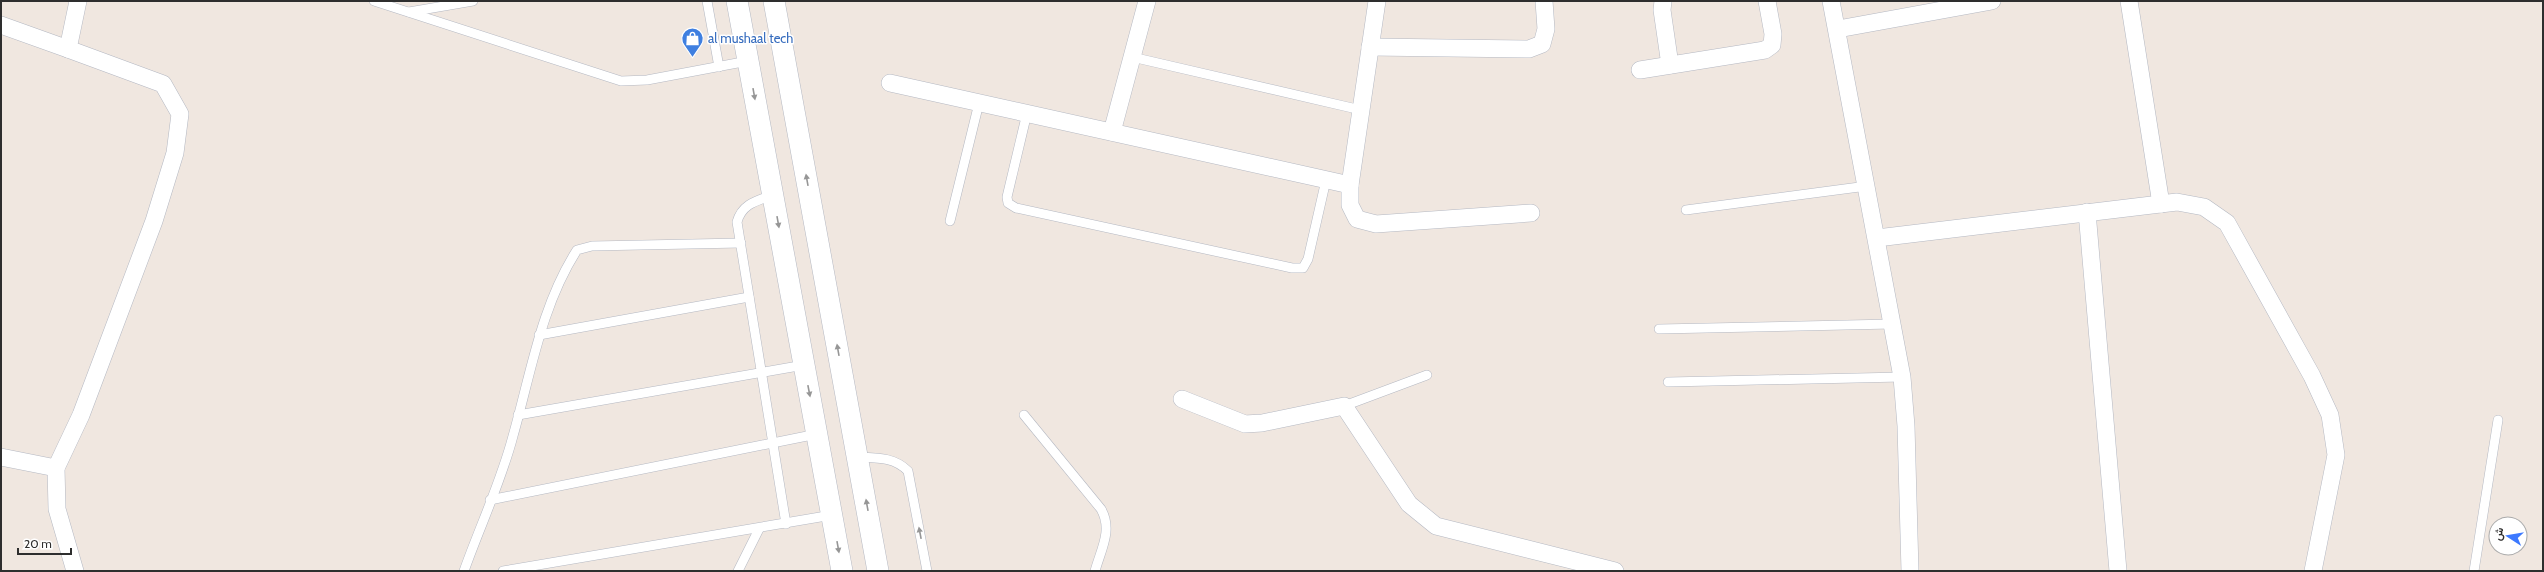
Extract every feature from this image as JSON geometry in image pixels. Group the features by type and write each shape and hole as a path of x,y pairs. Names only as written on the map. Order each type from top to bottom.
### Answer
{"street":[{"path":"68,49 78,1"},
{"path":"737,1 842,571"},
{"path":"1112,132 1147,1"},
{"path":"1377,1 1350,185 1350,204 1357,219 1376,224 1532,213"},
{"path":"1370,47 1530,49 1542,44 1546,29 1544,1"},
{"path":"1663,1 1662,10 1670,65"},
{"path":"1640,70 1765,50 1772,44 1773,34 1767,1"},
{"path":"1831,1 1838,29 1902,377 1906,426 1911,571"},
{"path":"1838,29 1992,1"},
{"path":"2129,1 2160,204"},
{"path":"777,4 878,571"},
{"path":"1,25 163,84 180,114 175,153 154,221 82,415 56,468 57,510 75,571"},
{"path":"890,83 1350,185"},
{"path":"1877,238 2177,202 2204,207 2227,223 2312,376 2330,415 2336,455 2313,571"},
{"path":"2087,212 2118,571"},
{"path":"1182,399 1245,424 1262,424 1344,406 1409,504 1436,526 1595,569 1616,571"},
{"path":"1,457 56,468"}],"lane":[{"path":"374,1 621,81 646,80 748,61"},
{"path":"408,12 473,1"},
{"path":"707,1 719,67"},
{"path":"1132,57 1361,110"},
{"path":"950,221 979,103"},
{"path":"1027,113 1007,197 1008,203 1024,210 1285,266 1303,268 1308,259 1326,180"},
{"path":"1686,210 1867,186"},
{"path":"773,195 748,205 740,212 737,222 774,442 786,524"},
{"path":"464,571 513,437 539,335 567,266 577,250 592,246 741,242"},
{"path":"539,335 749,298"},
{"path":"1660,329 1892,324"},
{"path":"518,415 804,365"},
{"path":"1344,406 1427,375"},
{"path":"1668,382 1902,377"},
{"path":"1024,415 1106,518 1108,528 1095,571"},
{"path":"2474,571 2498,420"},
{"path":"490,500 817,434"},
{"path":"858,457 890,459 900,463 908,471 927,571"},
{"path":"503,571 759,529 832,515"},
{"path":"738,571 759,529"}],"place":[{"name":"al mushaal tech","path":"693,58"}]}
